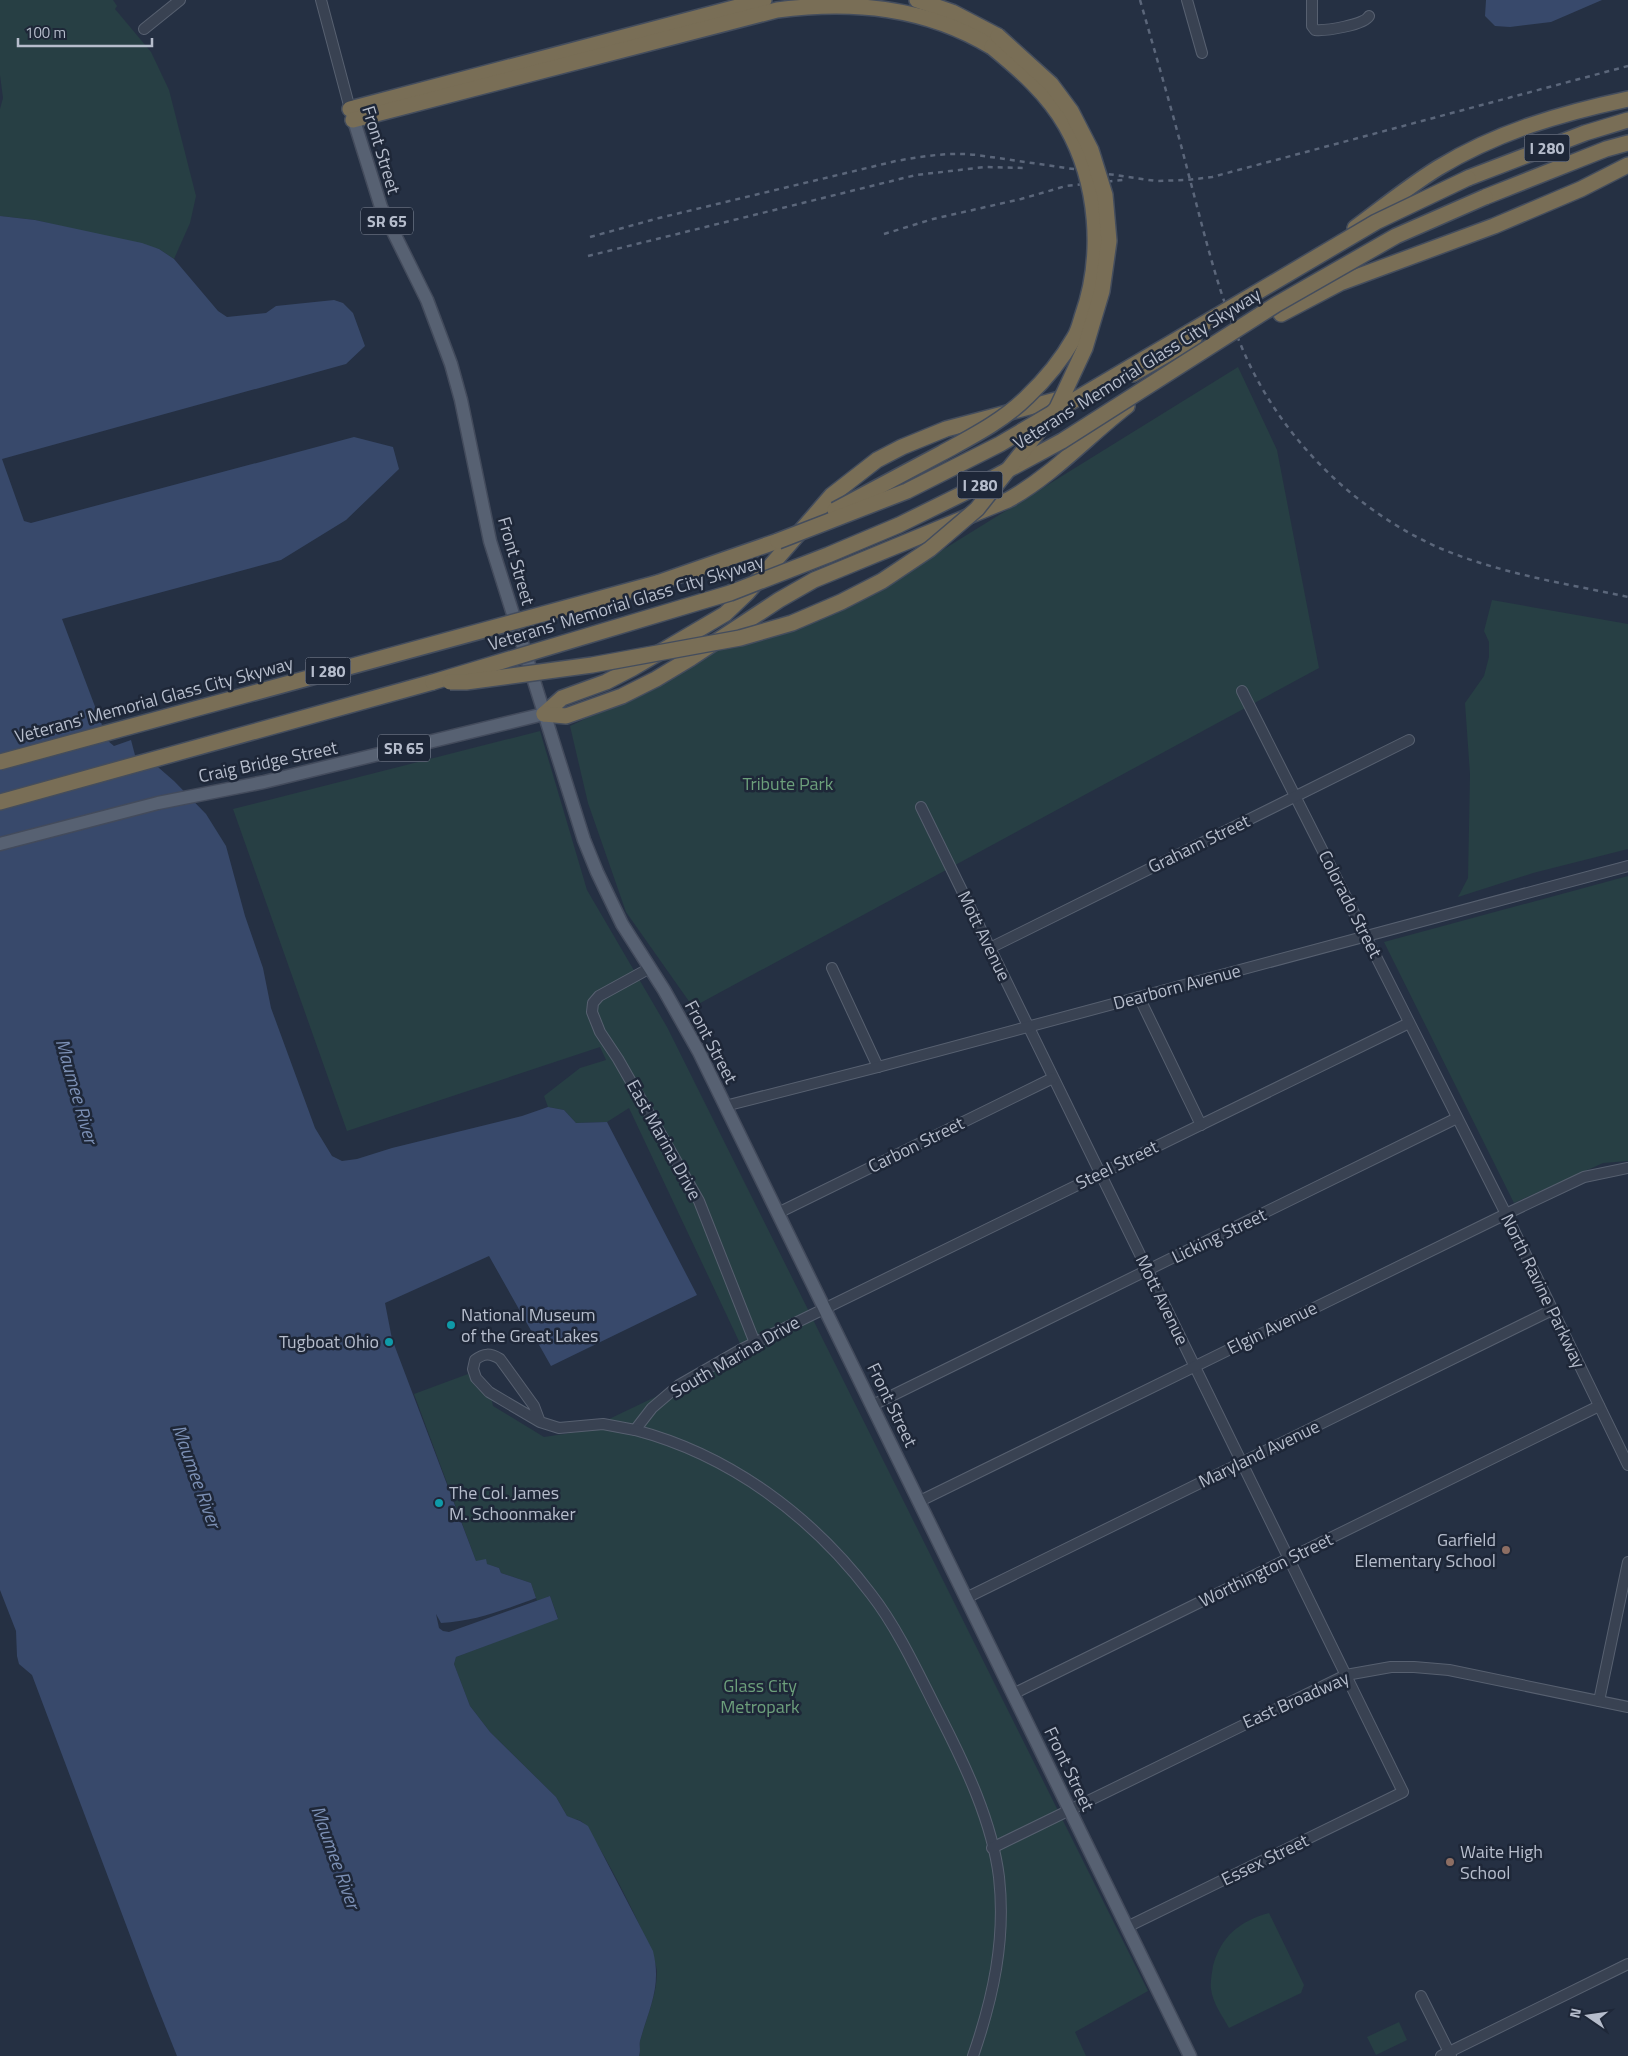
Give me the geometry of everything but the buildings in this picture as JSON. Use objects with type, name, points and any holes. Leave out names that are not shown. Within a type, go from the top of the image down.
[{"type":"highway","points":[[352,114],[764,0]]},
{"type":"highway","points":[[433,682],[466,682],[592,665],[740,638],[792,623],[841,602],[882,581],[930,549],[977,509],[1057,408],[1085,348],[1102,291],[1109,241],[1105,195],[1091,150],[1071,111],[1051,84],[958,15],[917,0]]},
{"type":"highway","points":[[352,114],[808,4],[856,2],[909,11],[995,41],[1045,96],[1066,126],[1080,154],[1092,203],[1095,251],[1089,298],[1075,337],[1050,373],[1026,398],[985,430],[778,541]]},
{"type":"highway","points":[[544,714],[562,698],[606,682],[725,614],[747,593],[832,495],[876,460],[946,429],[1108,385],[1126,378],[1194,339],[1251,302],[1412,186],[1454,159],[1528,125],[1582,109],[1628,99]]},
{"type":"highway","name":"Veterans' Memorial Glass City Skyway","points":[[0,762],[657,583],[778,541],[907,491],[1000,444],[1376,222],[1468,178],[1585,133],[1628,120]]},
{"type":"highway","name":"Veterans' Memorial Glass City Skyway","points":[[0,802],[433,682],[730,593],[828,555],[899,525],[1062,442],[1277,304],[1396,236],[1485,197],[1606,149],[1628,143]]},
{"type":"highway","points":[[544,714],[566,716],[622,696],[656,679],[691,658],[814,580],[991,509],[1008,500],[1053,469],[1131,404],[1281,314],[1340,284],[1494,226],[1565,196],[1628,165]]},
{"type":"main road","name":"Front Street","points":[[352,114],[381,207],[427,300],[451,364],[465,417],[480,501],[490,541],[584,840],[597,872],[622,924],[699,1052],[826,1308],[1190,2056]]},
{"type":"main road","name":"Craig Bridge Street","points":[[0,844],[158,803],[264,782],[544,714]]},
{"type":"street","points":[[144,29],[180,0]]},
{"type":"street","name":"Front Street","points":[[321,0],[352,114]]},
{"type":"street","points":[[1187,0],[1202,54]]},
{"type":"street","points":[[1312,0],[1312,26],[1315,30],[1323,31],[1362,22],[1369,16]]},
{"type":"street","name":"Colorado Street","points":[[1242,691],[1457,1118]]},
{"type":"street","name":"Graham Street","points":[[990,948],[1409,740]]},
{"type":"street","name":"Mott Avenue","points":[[921,808],[1403,1792]]},
{"type":"street","name":"Dearborn Avenue","points":[[725,1106],[878,1067],[1628,866]]},
{"type":"street","name":"East Marina Drive","points":[[650,968],[599,996],[593,1003],[592,1012],[600,1032],[618,1059],[699,1201],[755,1343]]},
{"type":"street","points":[[832,968],[878,1067]]},
{"type":"street","points":[[1139,997],[1201,1125]]},
{"type":"street","name":"Steel Street","points":[[826,1308],[1409,1022]]},
{"type":"street","name":"Carbon Street","points":[[778,1212],[1053,1078]]},
{"type":"street","name":"North Ravine Parkway","points":[[1457,1118],[1506,1214],[1628,1465]]},
{"type":"street","name":"Licking Street","points":[[873,1405],[1457,1118]]},
{"type":"street","name":"Elgin Avenue","points":[[920,1501],[1584,1177],[1628,1168]]},
{"type":"street","name":"South Marina Drive","points":[[635,1430],[652,1408],[679,1385],[755,1343],[826,1308]]},
{"type":"street","name":"Maryland Avenue","points":[[966,1598],[1552,1310]]},
{"type":"street","points":[[540,1422],[534,1406],[500,1359],[492,1354],[482,1354],[475,1360],[473,1369],[476,1378],[489,1392],[540,1422],[559,1428],[603,1424],[635,1430],[650,1434],[721,1463],[763,1489],[814,1529],[835,1549],[872,1595],[909,1655],[960,1757],[988,1830],[999,1876],[1001,1931],[993,1992],[973,2056]]},
{"type":"street","name":"Worthington Street","points":[[1013,1694],[1599,1406]]},
{"type":"street","points":[[1599,1701],[1628,1562]]},
{"type":"street","name":"East Broadway","points":[[992,1848],[1346,1675],[1391,1668],[1414,1667],[1449,1670],[1628,1707]]},
{"type":"street","name":"Essex Street","points":[[1127,1927],[1403,1792]]},
{"type":"street","points":[[1421,1996],[1447,2055],[1628,1964]]},
{"type":"green space","points":[[0,0],[113,0],[117,6],[115,9],[151,52],[169,90],[196,196],[190,223],[174,259],[159,249],[35,220],[0,216],[0,109],[3,98],[0,75]]},
{"type":"green space","name":"Tribute Park","points":[[1238,367],[1277,450],[1319,668],[693,1007],[626,912],[588,803],[570,726],[679,674],[724,646],[852,606]]},
{"type":"green space","points":[[1492,600],[1628,624],[1628,849],[1533,873],[1458,897],[1468,878],[1470,774],[1465,703],[1484,676],[1489,657],[1489,642],[1484,631]]},
{"type":"green space","name":"Glass City Metropark","points":[[540,731],[587,890],[667,1027],[1148,1991],[1075,2032],[1086,2056],[639,2056],[640,2041],[653,1998],[657,1971],[655,1960],[637,1919],[598,1846],[581,1821],[567,1816],[556,1797],[490,1732],[470,1706],[454,1664],[456,1657],[558,1618],[550,1596],[537,1601],[531,1583],[501,1573],[499,1568],[476,1561],[414,1394],[468,1374],[476,1387],[491,1397],[493,1406],[544,1437],[584,1431],[745,1354],[629,1108],[607,1122],[576,1123],[564,1110],[548,1107],[544,1096],[580,1068],[606,1060],[600,1047],[347,1131],[233,809]]},
{"type":"green space","points":[[1628,876],[1628,1161],[1603,1163],[1514,1203],[1384,942]]},
{"type":"green space","points":[[1269,1913],[1304,1985],[1301,1993],[1229,2028],[1212,1994],[1213,1966],[1221,1946],[1233,1931],[1249,1920]]},
{"type":"green space","points":[[1399,2022],[1407,2040],[1376,2055],[1367,2037]]},
{"type":"water","points":[[1486,0],[1602,0],[1551,22],[1510,27],[1495,26],[1485,16]]},
{"type":"water","name":"Maumee River","points":[[0,216],[35,220],[142,243],[159,249],[174,259],[218,311],[227,317],[266,313],[276,306],[334,300],[343,303],[353,313],[365,346],[346,364],[2,459],[24,521],[31,523],[354,437],[393,447],[399,469],[346,520],[281,560],[62,619],[108,741],[114,746],[131,740],[136,759],[151,761],[174,781],[206,814],[226,846],[245,916],[263,968],[271,1008],[315,1128],[332,1156],[342,1161],[357,1159],[392,1148],[522,1116],[548,1107],[564,1110],[576,1123],[607,1122],[697,1295],[551,1366],[489,1256],[385,1303],[392,1339],[476,1561],[486,1559],[487,1564],[499,1568],[501,1573],[531,1583],[536,1598],[489,1614],[454,1622],[441,1623],[436,1614],[439,1628],[449,1632],[550,1596],[558,1619],[456,1657],[454,1664],[470,1706],[490,1732],[556,1797],[567,1816],[588,1826],[653,1951],[656,1976],[655,1987],[640,2041],[639,2056],[177,2056],[32,1675],[19,1664],[16,1631],[0,1590]]},
{"type":"railway","points":[[1140,0],[1224,302],[1255,376],[1273,407],[1295,436],[1318,463],[1345,488],[1373,510],[1435,546],[1506,570],[1628,597]]},
{"type":"railway","points":[[590,237],[659,218],[896,161],[937,155],[977,155],[1156,181],[1212,177],[1628,66]]},
{"type":"railway","points":[[588,256],[916,175],[985,167],[1023,168]]},
{"type":"railway","points":[[884,234],[933,219],[1021,199],[1066,186],[1123,180]]},
{"type":"place","name":"National Museum of the Great Lakes","points":[[451,1325]]},
{"type":"place","name":"Tugboat Ohio","points":[[389,1342]]},
{"type":"place","name":"The Col. James M. Schoonmaker","points":[[439,1503]]},
{"type":"place","name":"Garfield Elementary School","points":[[1506,1550]]},
{"type":"place","name":"Waite High School","points":[[1450,1862]]}]
